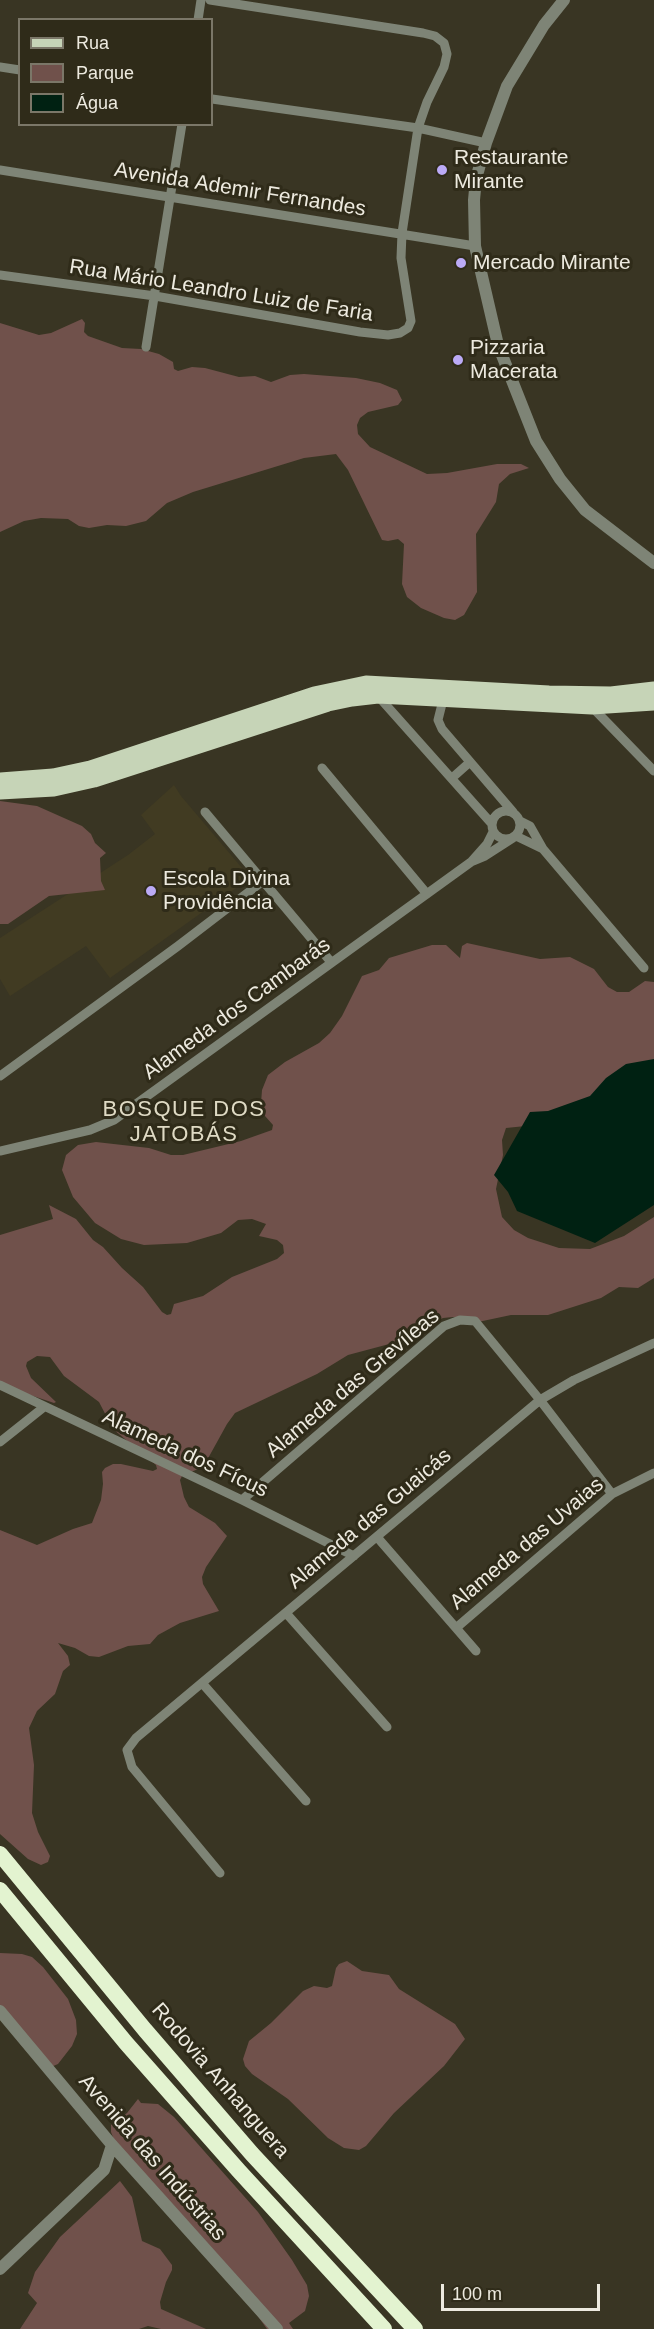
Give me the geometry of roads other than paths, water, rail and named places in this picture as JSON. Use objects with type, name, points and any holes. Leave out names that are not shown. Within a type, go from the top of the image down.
[{"type":"highway","name":"Rodovia Anhanguera","points":[[0,1854],[252,2154],[415,2329]]},
{"type":"highway","points":[[0,1890],[126,2043],[239,2171],[384,2329]]},
{"type":"main road","points":[[0,780],[53,776],[90,768],[314,694],[366,683],[549,693],[611,694],[654,689]]},
{"type":"main road","points":[[0,792],[20,793],[54,789],[94,780],[328,704],[378,696],[592,707],[654,702]]},
{"type":"street","points":[[198,18],[201,0]]},
{"type":"street","points":[[210,0],[435,36],[444,43],[447,54],[444,67],[427,102],[418,128],[402,233]]},
{"type":"street","points":[[564,0],[543,25],[507,86],[486,143],[474,200],[475,246],[498,345],[536,441],[560,479],[585,510],[654,563]]},
{"type":"street","points":[[0,67],[18,70]]},
{"type":"street","points":[[213,99],[418,128],[486,143]]},
{"type":"street","points":[[147,347],[182,126]]},
{"type":"street","name":"Avenida Ademir Fernandes","points":[[0,170],[475,246]]},
{"type":"street","name":"Rua Mário Leandro Luiz de Faria","points":[[0,275],[155,296],[388,335],[400,333],[408,328],[411,321],[401,258],[402,233]]},
{"type":"street","points":[[378,696],[452,778],[499,837],[506,840],[514,837],[519,832],[520,821]]},
{"type":"street","points":[[443,700],[438,720],[442,729],[520,821],[530,826],[543,849],[644,968]]},
{"type":"street","points":[[592,707],[654,771]]},
{"type":"street","points":[[452,778],[470,762]]},
{"type":"street","points":[[322,768],[427,894]]},
{"type":"street","points":[[493,828],[493,818],[502,811],[513,812]]},
{"type":"street","points":[[206,812],[332,962]]},
{"type":"street","name":"Alameda dos Cambarás","points":[[471,862],[487,843],[493,828]]},
{"type":"street","points":[[514,837],[543,849]]},
{"type":"street","name":"Alameda dos Cambarás","points":[[2,1151],[90,1130],[114,1120],[471,862],[485,856],[514,837]]},
{"type":"street","points":[[0,1076],[263,881]]},
{"type":"street","name":"Alameda das Grevíleas","points":[[242,1500],[444,1326],[460,1320],[475,1321],[540,1400]]},
{"type":"street","name":"Alameda das Guaicás","points":[[219,1873],[132,1767],[127,1750],[136,1738],[540,1400],[574,1380],[654,1342]]},
{"type":"street","name":"Alameda dos Fícus","points":[[0,1385],[354,1556]]},
{"type":"street","points":[[540,1400],[612,1494]]},
{"type":"street","points":[[0,1442],[44,1407]]},
{"type":"street","name":"Alameda das Uvaias","points":[[456,1628],[612,1494],[654,1473]]},
{"type":"street","points":[[377,1537],[476,1652]]},
{"type":"street","points":[[286,1613],[387,1727]]},
{"type":"street","points":[[202,1683],[306,1801]]},
{"type":"street","name":"Avenida das Indústrias","points":[[0,2011],[112,2145],[277,2329]]},
{"type":"street","points":[[0,2269],[104,2170],[112,2145]]},
{"type":"water","points":[[654,1059],[654,1205],[595,1243],[517,1211],[508,1192],[494,1175],[530,1112],[548,1111],[590,1096],[606,1078],[626,1064]]},
{"type":"place","name":"Restaurante Mirante","points":[[442,170]]},
{"type":"place","name":"Mercado Mirante","points":[[461,263]]},
{"type":"place","name":"Pizzaria Macerata","points":[[458,360]]},
{"type":"place","name":"Escola Divina Providência","points":[[151,891]]},
{"type":"district","name":"BOSQUE DOS JATOBÁS","points":[[184,1122]]}]
